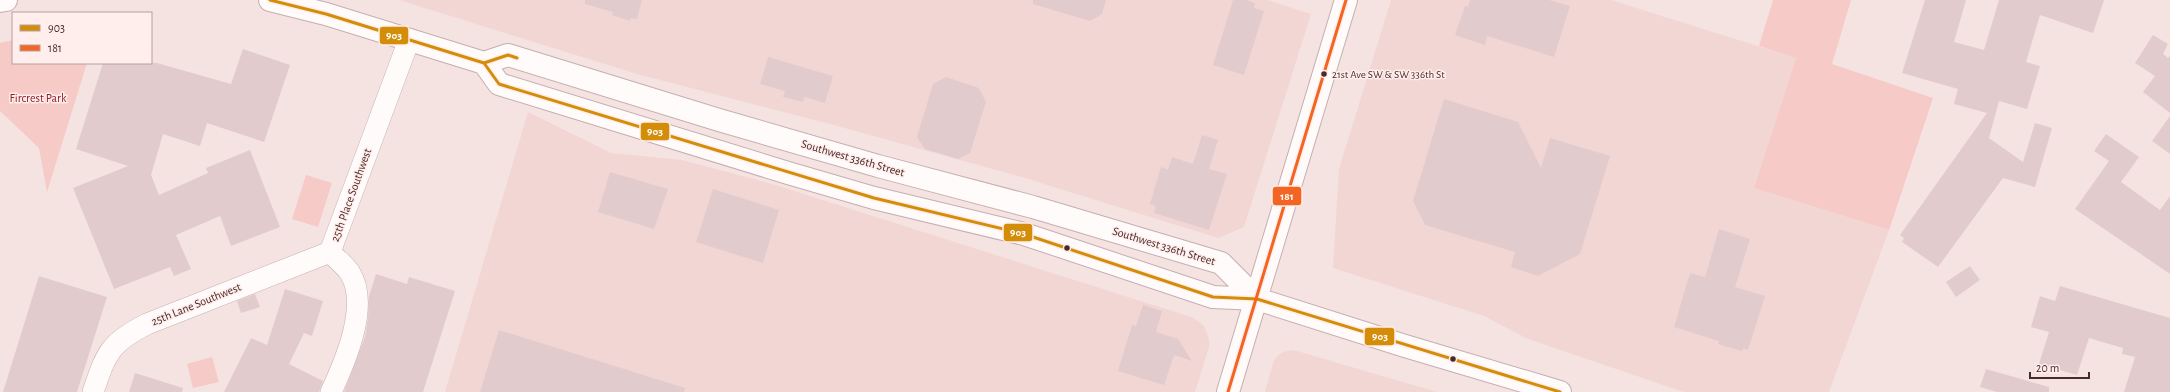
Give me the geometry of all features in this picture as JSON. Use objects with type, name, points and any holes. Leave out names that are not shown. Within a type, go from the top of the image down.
[{"type":"main road","points":[[0,1],[6,0]]},
{"type":"main road","points":[[270,0],[326,14],[484,63],[499,84],[788,173],[874,198],[1024,234],[1213,297],[1257,299],[1405,346],[1560,392]]},
{"type":"main road","points":[[1228,392],[1346,0]]},
{"type":"main road","name":"Southwest 336th Street","points":[[484,63],[508,55],[719,120],[878,166],[1033,207],[1221,263],[1257,299]]},
{"type":"main road","points":[[788,173],[804,164],[858,180],[878,166]]},
{"type":"street","name":"25th Place Southwest","points":[[331,392],[349,348],[357,310],[355,290],[350,273],[330,252],[409,40]]},
{"type":"street","name":"25th Lane Southwest","points":[[93,392],[108,353],[124,336],[147,324],[330,252]]},
{"type":"shaded area","points":[[399,0],[1267,0],[1311,14],[1244,227],[1218,238],[1025,178],[830,124],[637,74]]},
{"type":"shaded area","points":[[1391,0],[1611,0],[1796,58],[1754,188],[1889,230],[1829,392],[1684,392],[1528,339],[1484,316],[1333,268],[1339,169]]},
{"type":"shaded area","points":[[528,112],[611,153],[682,160],[769,183],[1194,318],[1204,326],[1209,339],[1209,347],[1195,392],[445,392]]},
{"type":"shaded area","points":[[1291,350],[1437,392],[1265,392],[1274,360],[1281,353]]},
{"type":"green space","points":[[1773,0],[1851,0],[1832,64],[1933,98],[1889,230],[1754,188],[1796,58],[1759,46]]},
{"type":"green space","name":"Fircrest Park","points":[[12,40],[12,64],[87,64],[47,192],[39,148],[0,111],[0,43]]},
{"type":"green space","points":[[306,175],[332,183],[318,227],[292,219]]},
{"type":"green space","points":[[212,357],[219,382],[193,388],[187,364]]},
{"type":"building","points":[[585,0],[642,0],[637,19],[631,18],[630,21],[612,15],[613,12],[585,4]]},
{"type":"building","points":[[1033,0],[1106,0],[1102,14],[1090,21],[1033,4]]},
{"type":"building","points":[[1233,0],[1247,0],[1255,3],[1254,8],[1264,11],[1244,75],[1213,65]]},
{"type":"building","points":[[1470,0],[1549,0],[1570,6],[1554,57],[1487,36],[1485,45],[1455,35],[1465,6],[1468,7]]},
{"type":"building","points":[[1925,0],[1966,0],[1954,42],[1984,50],[1999,0],[2104,0],[2093,33],[2040,15],[2026,62],[2040,66],[2027,109],[1999,101],[1989,138],[2023,162],[2035,123],[2052,128],[2035,187],[2003,178],[1938,267],[1902,242],[1904,238],[1900,235],[1987,113],[1954,104],[1958,89],[1902,73]]},
{"type":"building","points":[[2153,35],[2168,44],[2163,54],[2168,58],[2170,56],[2170,113],[2143,92],[2155,76],[2135,63]]},
{"type":"building","points":[[243,49],[290,65],[264,142],[207,123],[200,146],[163,134],[151,175],[159,195],[208,173],[206,168],[250,150],[280,227],[231,246],[220,216],[176,235],[191,269],[174,276],[170,267],[114,289],[73,188],[128,166],[76,149],[103,64],[157,63],[231,84]]},
{"type":"building","points":[[768,57],[833,76],[825,103],[804,97],[803,102],[783,97],[785,91],[760,84]]},
{"type":"building","points":[[946,77],[979,88],[986,102],[970,153],[958,159],[925,149],[917,137],[933,84]]},
{"type":"building","points":[[1444,99],[1518,122],[1541,168],[1550,138],[1610,156],[1580,254],[1538,276],[1511,267],[1515,252],[1425,225],[1413,201]]},
{"type":"building","points":[[2170,116],[2170,154],[2152,141]]},
{"type":"building","points":[[2106,134],[2139,157],[2121,182],[2160,210],[2170,196],[2170,274],[2075,209],[2109,161],[2094,151]]},
{"type":"building","points":[[1202,135],[1218,140],[1209,169],[1227,174],[1209,230],[1154,213],[1156,206],[1150,204],[1161,167],[1168,170],[1172,157],[1193,164]]},
{"type":"building","points":[[610,172],[668,189],[654,229],[598,212]]},
{"type":"building","points":[[713,189],[779,210],[763,263],[696,242]]},
{"type":"building","points":[[1719,229],[1750,239],[1735,287],[1765,296],[1748,350],[1743,348],[1742,351],[1718,344],[1719,341],[1674,327],[1690,273],[1705,277]]},
{"type":"building","points":[[1970,266],[1980,280],[1956,297],[1946,282]]},
{"type":"building","points":[[376,274],[407,284],[409,277],[455,291],[423,392],[344,392],[365,337],[369,296]]},
{"type":"building","points":[[39,276],[107,297],[77,392],[3,392]]},
{"type":"building","points":[[2060,286],[2170,318],[2170,392],[2124,392],[2135,357],[2122,354],[2123,348],[2089,338],[2077,375],[2039,364],[2049,332],[2031,327],[2040,296],[2055,301]]},
{"type":"building","points":[[285,289],[323,301],[312,336],[304,333],[289,364],[323,381],[319,392],[224,392],[251,338],[267,345]]},
{"type":"building","points":[[255,294],[260,307],[241,313],[237,301]]},
{"type":"building","points":[[1143,305],[1162,311],[1156,332],[1178,339],[1192,361],[1174,355],[1164,385],[1118,371],[1132,325],[1136,326]]},
{"type":"building","points":[[499,330],[685,388],[684,392],[480,392]]},
{"type":"building","points":[[1986,369],[2049,387],[2049,392],[1997,392],[1980,387]]},
{"type":"building","points":[[135,373],[183,388],[182,392],[129,392]]},
{"type":"transit line","name":"903","points":[[270,0],[326,14],[484,63],[508,55],[517,58]]},
{"type":"transit line","name":"181","points":[[1228,392],[1346,0]]},
{"type":"transit line","name":"903","points":[[484,63],[499,84],[874,198],[1024,234],[1213,297],[1257,299],[1560,392]]},
{"type":"place","name":"21st Ave SW & SW 336th St","points":[[1324,74]]}]
